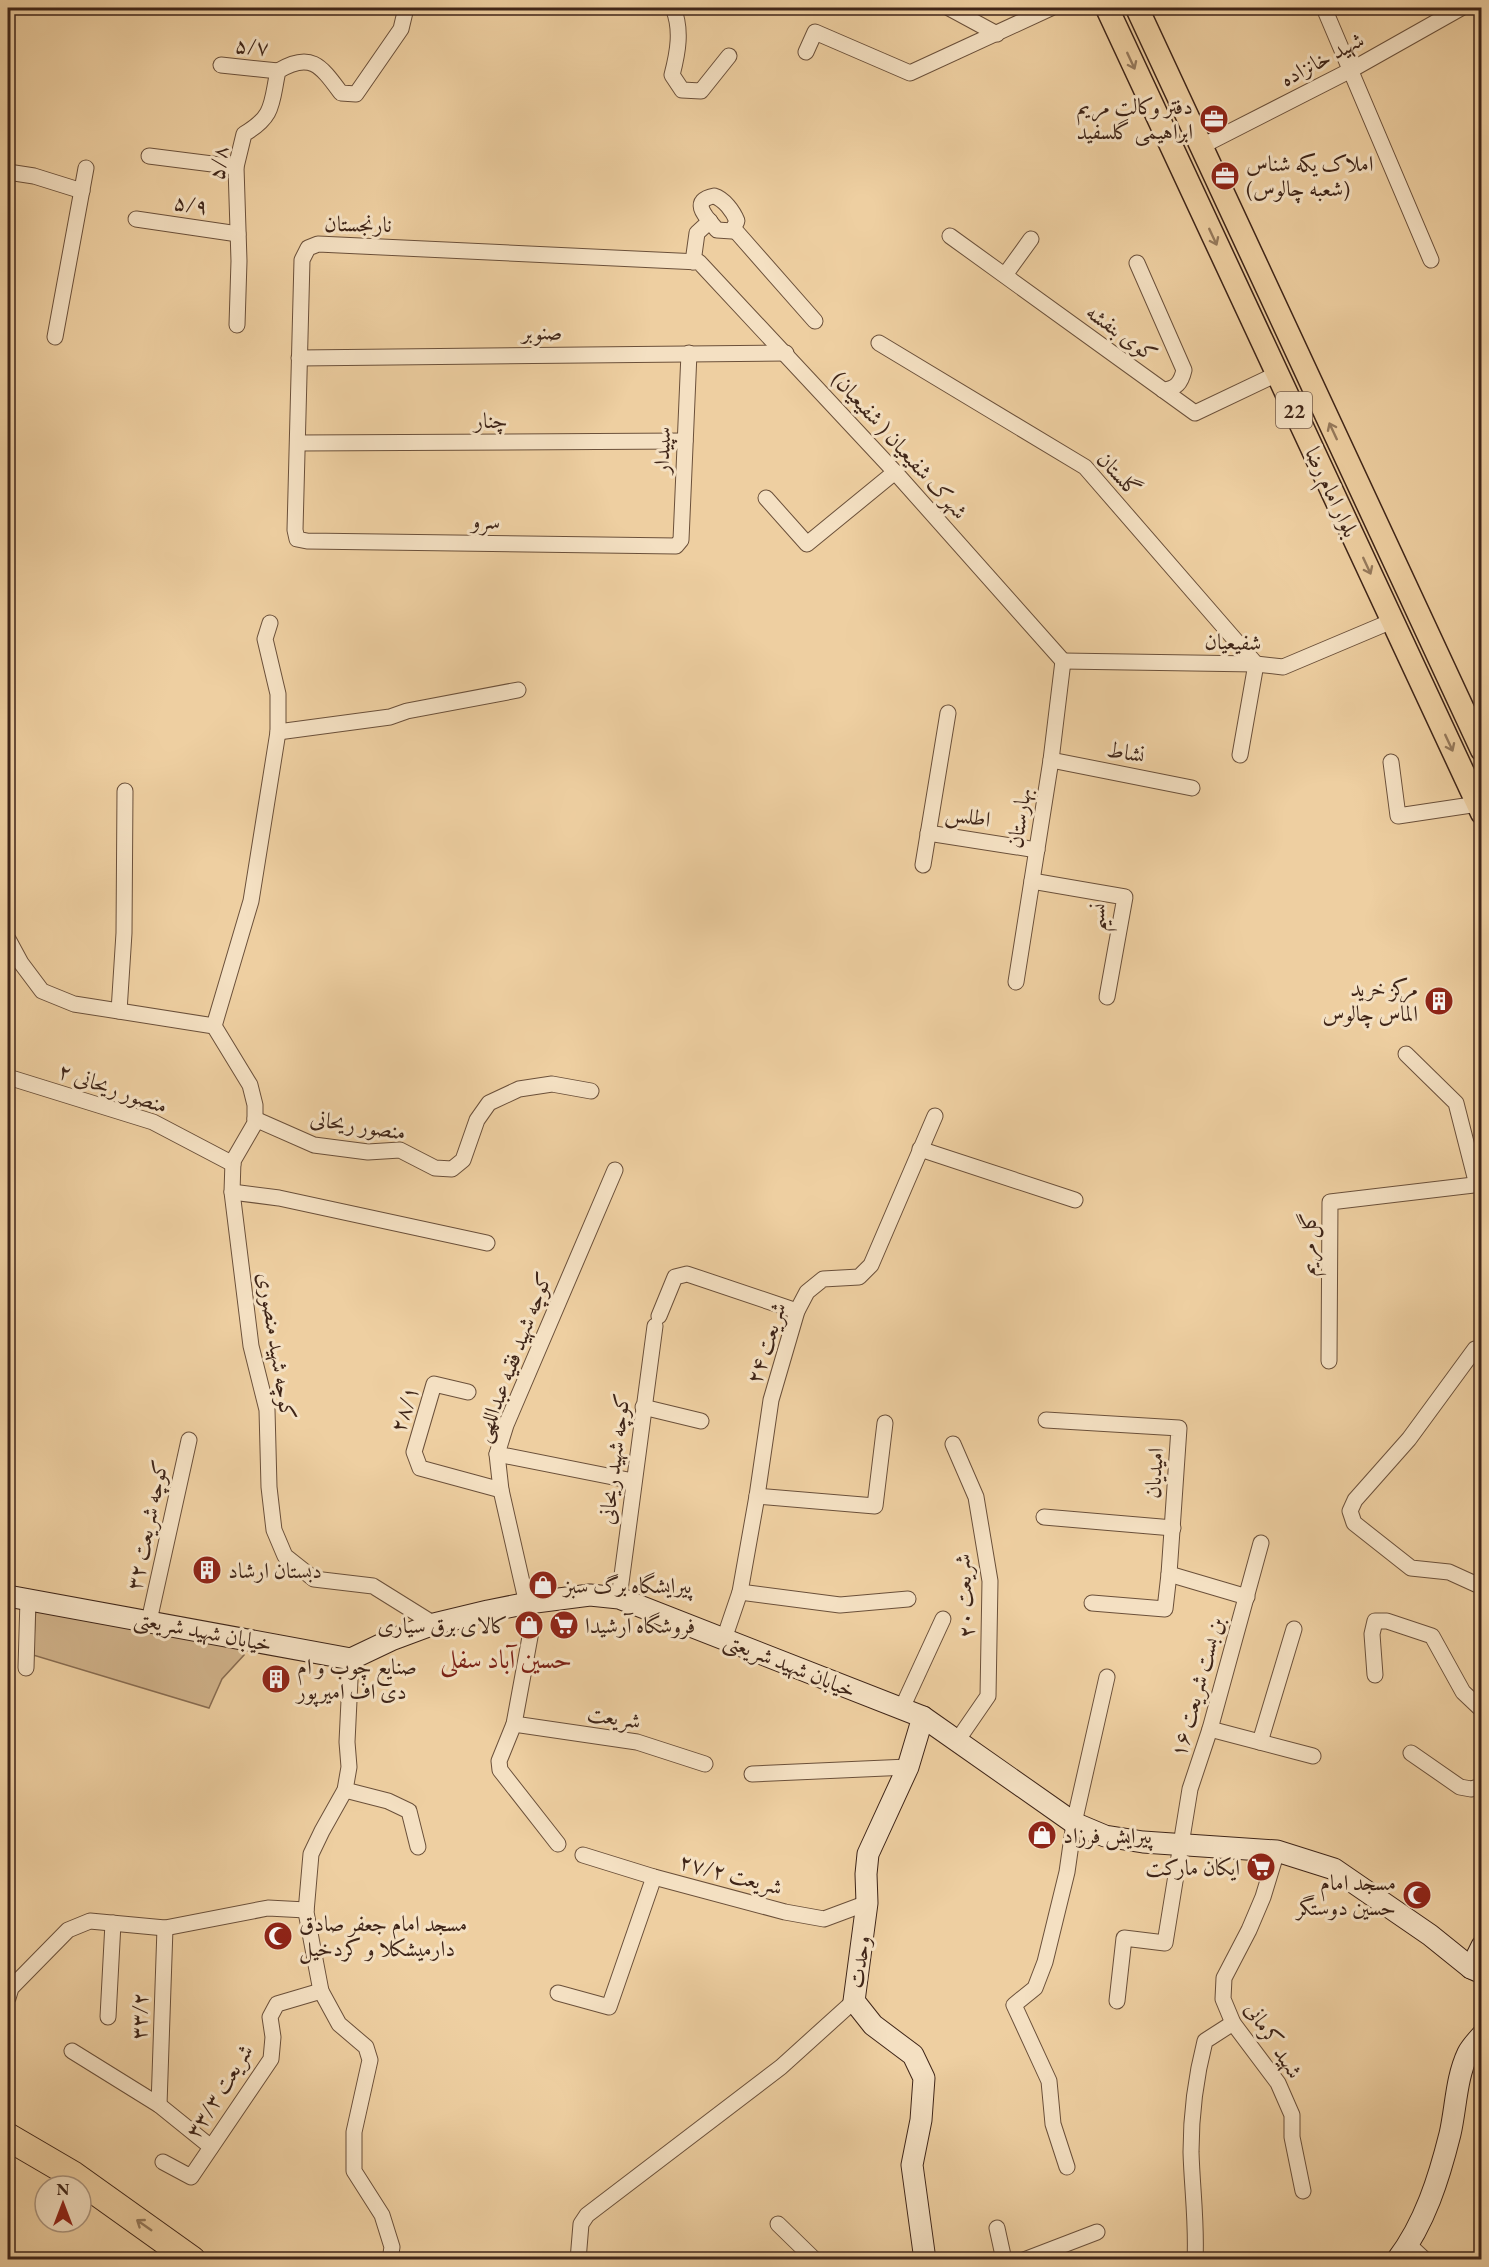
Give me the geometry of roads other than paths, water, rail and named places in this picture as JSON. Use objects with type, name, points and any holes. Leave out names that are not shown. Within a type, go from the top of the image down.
[{"type":"highway","points":[[8,2137],[73,2175],[192,2259]]},
{"type":"main road","name":"بلوار امام رضا","points":[[1107,8],[1480,809]]},
{"type":"main road","name":"بلوار امام رضا","points":[[1137,8],[1481,747]]},
{"type":"main road","points":[[1326,480],[1350,469]]},
{"type":"main road","points":[[1406,648],[1429,637]]},
{"type":"street","points":[[278,71],[292,63],[306,60],[322,68],[341,93],[356,94],[401,29],[406,8]]},
{"type":"street","points":[[673,8],[678,19],[678,53],[672,75],[682,90],[701,91],[729,56]]},
{"type":"street","points":[[949,8],[997,34]]},
{"type":"street","points":[[806,52],[815,32],[910,73],[1052,8]]},
{"type":"street","points":[[1324,8],[1431,260]]},
{"type":"street","name":"شهید خانزاده","points":[[1202,146],[1351,70],[1461,8]]},
{"type":"street","name":"۵/۷","points":[[221,65],[278,71]]},
{"type":"street","name":"۵/۸","points":[[237,325],[236,167],[244,134],[260,125],[269,114],[278,71]]},
{"type":"street","points":[[148,156],[236,167]]},
{"type":"street","points":[[55,337],[86,168]]},
{"type":"street","points":[[8,172],[34,176],[82,191]]},
{"type":"street","points":[[707,197],[719,198],[737,221],[734,229],[721,232],[700,208],[702,201],[707,197]]},
{"type":"street","name":"۵/۹","points":[[136,219],[238,234]]},
{"type":"street","points":[[696,262],[697,233],[710,221]]},
{"type":"street","points":[[734,229],[815,321]]},
{"type":"street","name":"کوی بنفشه","points":[[950,236],[1195,413],[1276,374]]},
{"type":"street","points":[[1005,275],[1030,239]]},
{"type":"street","name":"نارنجستان","points":[[297,539],[295,530],[302,260],[308,248],[318,244],[696,262]]},
{"type":"street","name":"شهرک شفیعیان ( شفیعیان)","points":[[696,262],[786,352],[1063,661]]},
{"type":"street","points":[[1137,263],[1184,370],[1181,381],[1172,389],[1162,390]]},
{"type":"street","name":"گلستان","points":[[879,343],[1084,466],[1256,664]]},
{"type":"street","name":"صنوبر","points":[[299,358],[786,352]]},
{"type":"street","name":"سپیدار","points":[[676,546],[681,540],[689,353]]},
{"type":"street","name":"چنار","points":[[297,443],[685,441]]},
{"type":"street","points":[[766,498],[807,544],[895,472]]},
{"type":"street","name":"سرو","points":[[297,539],[307,541],[676,546]]},
{"type":"street","name":"شفیعیان","points":[[1063,661],[1256,664],[1283,667],[1392,621]]},
{"type":"street","points":[[255,1119],[255,1106],[250,1085],[214,1026],[251,901],[278,732],[278,694],[265,639],[270,623]]},
{"type":"street","name":"بهارستان","points":[[1016,982],[1051,760],[1063,661]]},
{"type":"street","points":[[1240,755],[1256,664]]},
{"type":"street","points":[[278,732],[390,717],[407,711],[518,690]]},
{"type":"street","points":[[923,865],[948,713]]},
{"type":"street","name":"نشاط","points":[[1051,760],[1192,788]]},
{"type":"street","points":[[1391,762],[1398,816],[1480,809]]},
{"type":"street","points":[[119,1011],[124,933],[125,792]]},
{"type":"street","name":"اطلس","points":[[928,833],[1037,850]]},
{"type":"street","name":"نسیم","points":[[1032,881],[1125,897],[1107,997]]},
{"type":"street","points":[[8,939],[21,963],[42,991],[74,1004],[214,1026]]},
{"type":"street","points":[[1406,1054],[1456,1103],[1479,1185]]},
{"type":"street","name":"منصور ریحانی ۲","points":[[8,1077],[153,1122],[233,1164]]},
{"type":"street","name":"منصور ریحانی","points":[[255,1119],[314,1145],[368,1152],[400,1150],[435,1168],[452,1169],[463,1160],[477,1120],[489,1103],[519,1089],[552,1084],[591,1091]]},
{"type":"street","name":"شریعت ۲۴","points":[[724,1639],[740,1592],[771,1400],[797,1311],[807,1292],[823,1279],[858,1277],[871,1265],[934,1116]]},
{"type":"street","name":"کوچه شهید منصوری","points":[[255,1119],[233,1164],[232,1192],[251,1346],[267,1410],[269,1487],[274,1530],[285,1557],[314,1579],[373,1586],[434,1624]]},
{"type":"street","points":[[920,1149],[1076,1200]]},
{"type":"street","name":"کوچه شهید فقیه عبداللهی","points":[[558,1844],[500,1770],[499,1761],[514,1724],[532,1626],[501,1490],[497,1454],[506,1425],[615,1170]]},
{"type":"street","name":"گل مریم","points":[[1329,1361],[1330,1203],[1479,1185]]},
{"type":"street","points":[[232,1192],[279,1198],[487,1243]]},
{"type":"street","name":"کوچه شهید ریحانی","points":[[619,1598],[643,1407],[657,1321],[675,1277],[687,1274],[797,1311]]},
{"type":"street","points":[[1482,1360],[1475,1349],[1409,1439],[1355,1500],[1350,1511],[1354,1523],[1411,1568],[1449,1572],[1482,1587]]},
{"type":"street","name":"۲۸/۱","points":[[468,1392],[434,1384],[414,1452],[420,1468],[501,1490]]},
{"type":"street","points":[[643,1407],[701,1421]]},
{"type":"street","name":"امیدیان","points":[[1046,1420],[1179,1428],[1165,1609],[1092,1604]]},
{"type":"street","points":[[757,1496],[875,1506],[885,1423]]},
{"type":"street","name":"کوچه شریعت ۳۲","points":[[149,1621],[189,1440]]},
{"type":"street","name":"شریعت ۲۰","points":[[952,1444],[976,1497],[990,1581],[988,1695],[957,1741]]},
{"type":"street","points":[[497,1454],[633,1481]]},
{"type":"street","points":[[1044,1517],[1173,1528]]},
{"type":"street","name":"بن بست شریعت ۱۶","points":[[1118,2001],[1124,1938],[1165,1943],[1190,1789],[1210,1729],[1261,1543]]},
{"type":"street","points":[[1169,1574],[1247,1597]]},
{"type":"street","points":[[740,1592],[840,1605],[908,1599]]},
{"type":"street","name":"خیابان شهید شریعتی","points":[[18,1598],[351,1659],[391,1640],[434,1624],[528,1603],[590,1595],[619,1598],[923,1717],[1074,1823],[1105,1836],[1143,1842],[1277,1851],[1334,1869],[1430,1935],[1476,1971]]},
{"type":"street","points":[[18,1598],[26,1668]]},
{"type":"street","points":[[902,1708],[943,1619]]},
{"type":"street","points":[[1375,1676],[1372,1634],[1375,1621],[1387,1621],[1432,1636],[1463,1692],[1482,1710]]},
{"type":"street","points":[[1260,1742],[1294,1629]]},
{"type":"street","points":[[351,1659],[347,1742],[349,1767],[345,1791],[311,1854],[306,1910],[321,1991],[339,2024],[366,2047],[370,2060],[354,2132],[354,2171],[382,2215],[392,2247],[390,2259]]},
{"type":"street","points":[[1067,2167],[1053,2124],[1049,2081],[1014,2005],[1035,1988],[1045,1962],[1067,1872],[1074,1823],[1107,1677]]},
{"type":"street","name":"وحدت","points":[[923,1717],[908,1767],[868,1854],[867,1903],[854,2001],[873,2025],[913,2055],[924,2078],[921,2121],[912,2165],[925,2259]]},
{"type":"street","name":"شریعت","points":[[514,1724],[637,1742],[705,1764]]},
{"type":"street","points":[[1210,1729],[1313,1756]]},
{"type":"street","points":[[1412,1753],[1460,1787],[1471,1789],[1482,1786]]},
{"type":"street","points":[[752,1774],[908,1767]]},
{"type":"street","points":[[345,1791],[388,1801],[409,1811],[418,1847]]},
{"type":"street","name":"شهید کرمانی","points":[[1277,1851],[1263,1897],[1224,1978],[1223,1999],[1233,2023],[1278,2082],[1292,2115],[1292,2137],[1303,2191]]},
{"type":"street","name":"شریعت ۲۷/۲","points":[[583,1855],[654,1877],[785,1912],[824,1919],[867,1903]]},
{"type":"street","points":[[558,1993],[609,2007],[654,1877]]},
{"type":"street","points":[[8,1998],[11,1988],[68,1930],[90,1921],[165,1928],[268,1908],[306,1910]]},
{"type":"street","points":[[108,2017],[113,1923]]},
{"type":"street","name":"۳۳/۲","points":[[159,2105],[165,1928]]},
{"type":"street","points":[[1476,1971],[1482,1946]]},
{"type":"street","name":"شریعت ۳۳/۳","points":[[163,2162],[191,2177],[271,2059],[273,2037],[270,2017],[277,2004],[321,1991]]},
{"type":"street","points":[[578,2259],[581,2224],[587,2215],[781,2067],[854,2001]]},
{"type":"street","points":[[1195,2259],[1191,2151],[1198,2067],[1205,2041],[1233,2023]]},
{"type":"street","points":[[1425,2259],[1402,2252],[1431,2197],[1450,2132],[1457,2089],[1468,2054],[1482,2035]]},
{"type":"street","points":[[72,2051],[159,2105],[211,2147]]},
{"type":"street","points":[[778,2224],[815,2259]]},
{"type":"street","points":[[997,2228],[1004,2259]]},
{"type":"street","points":[[1024,2259],[1060,2253],[1097,2232]]},
{"type":"place","name":"دفتر وکالت مریم ابراهیمی گلسفید","points":[[1214,119]]},
{"type":"place","name":"املاک یکه شناس (شعبه چالوس)","points":[[1225,176]]},
{"type":"place","name":"مرکز خرید الماس چالوس","points":[[1439,1001]]},
{"type":"place","name":"دبستان ارشاد","points":[[207,1570]]},
{"type":"place","name":"پیرایشگاه برگ سبز","points":[[543,1585]]},
{"type":"place","name":"کالای برق سیاری","points":[[529,1625]]},
{"type":"place","name":"فروشگاه آرشیدا","points":[[564,1625]]},
{"type":"place","name":"صنایع چوب و ام دی اف امیرپور","points":[[276,1679]]},
{"type":"place","name":"پیرایش فرزاد","points":[[1042,1835]]},
{"type":"place","name":"ایکان مارکت","points":[[1261,1867]]},
{"type":"place","name":"مسجد امام حسین دوستگر","points":[[1417,1895]]},
{"type":"place","name":"مسجد امام جعفر صادق دارمیشکلا و کردخیل","points":[[278,1936]]},
{"type":"district","name":"حسین آباد سفلی","points":[[506,1659]]}]
